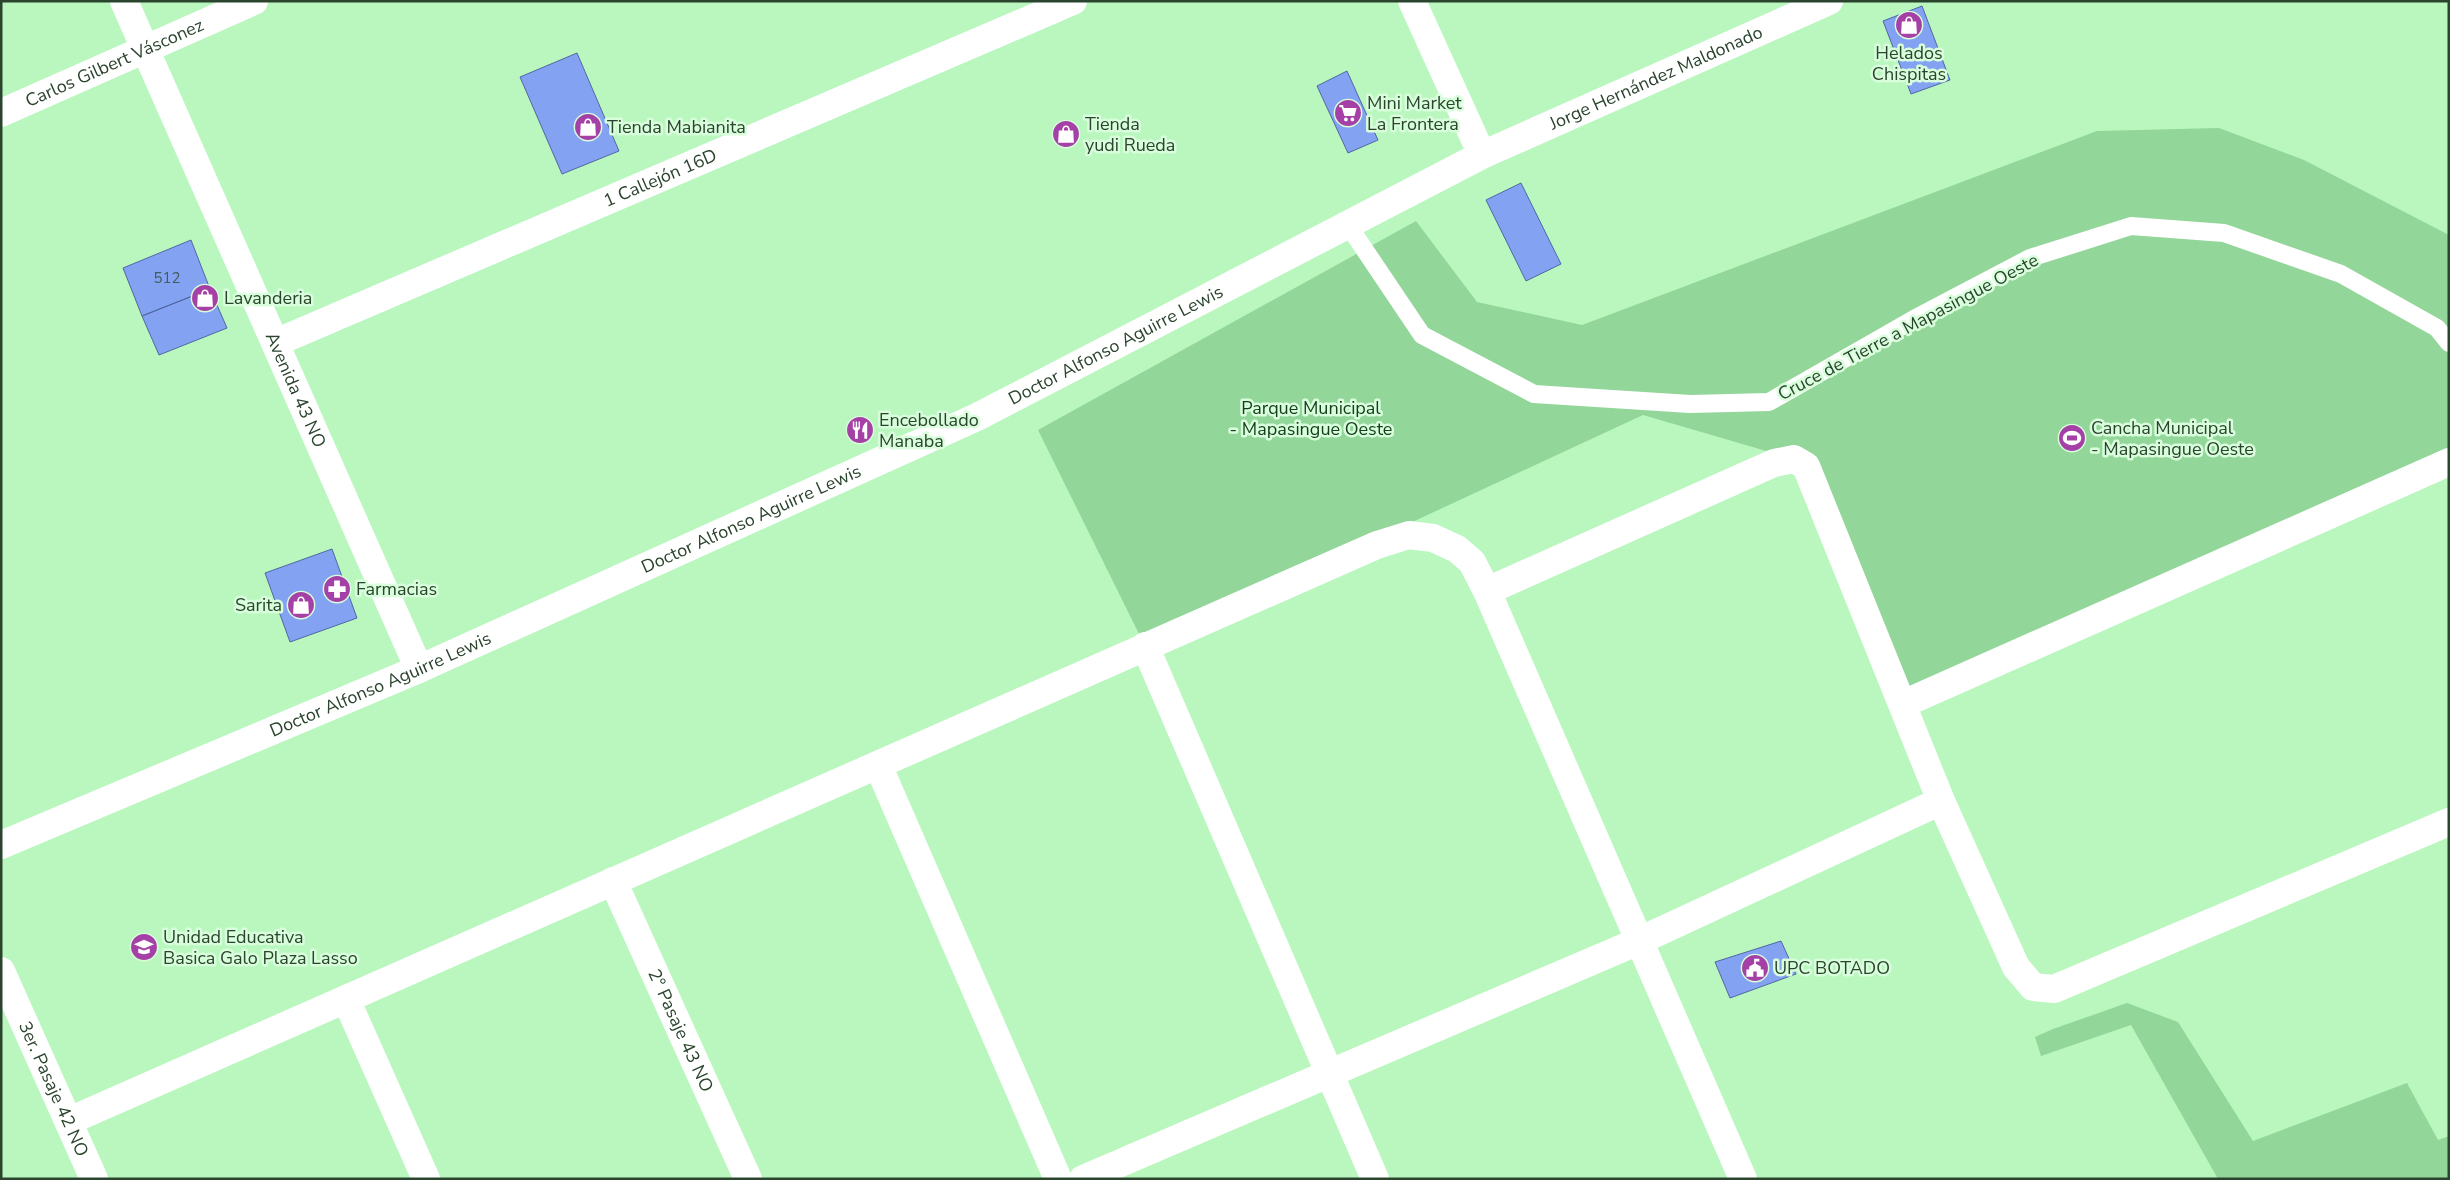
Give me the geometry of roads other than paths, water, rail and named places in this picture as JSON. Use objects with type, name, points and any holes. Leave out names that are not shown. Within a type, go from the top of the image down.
[{"type":"street","name":"Avenida 43 NO","points":[[124,1],[419,669]]},
{"type":"street","name":"Carlos Gilbert Vásconez","points":[[1,113],[254,1]]},
{"type":"street","name":"1 Callejón 16D","points":[[275,343],[1074,1]]},
{"type":"street","points":[[1412,1],[1482,155]]},
{"type":"street","name":"Jorge Hernández Maldonado","points":[[1482,155],[1829,1]]},
{"type":"street","name":"Doctor Alfonso Aguirre Lewis","points":[[1,844],[419,669],[977,417],[1482,155]]},
{"type":"street","points":[[1487,591],[1774,463],[1794,459],[1806,466],[1941,801],[2016,967],[2033,987],[2054,989],[2449,822]]},
{"type":"street","points":[[1903,704],[2449,462]]},
{"type":"street","points":[[69,1121],[1145,646],[1377,545],[1409,535],[1433,538],[1457,549],[1472,562],[1487,591],[1742,1179]]},
{"type":"street","points":[[1145,646],[1375,1179]]},
{"type":"street","points":[[878,765],[1058,1179]]},
{"type":"street","points":[[1083,1179],[1639,941],[1941,801]]},
{"type":"street","name":"2° Pasaje 43 NO","points":[[613,881],[748,1179]]},
{"type":"street","name":"3er. Pasaje 42 NO","points":[[1,971],[94,1179]]},
{"type":"street","points":[[346,1000],[426,1179]]},
{"type":"lane","name":"Cruce de Tierre a Mapasingue Oeste","points":[[1348,225],[1422,335],[1534,394],[1690,404],[1768,402],[1914,319],[2030,258],[2131,226],[2224,232],[2341,274],[2437,328],[2449,343]]},
{"type":"place","name":"Helados Chispitas","points":[[1909,25]]},
{"type":"place","name":"Mini Market La Frontera","points":[[1348,113]]},
{"type":"place","name":"Tienda Mabianita","points":[[588,127]]},
{"type":"place","name":"Tienda yudi Rueda","points":[[1066,134]]},
{"type":"place","name":"Lavanderia","points":[[205,298]]},
{"type":"place","name":"Encebollado Manaba","points":[[860,430]]},
{"type":"place","name":"Cancha Municipal - Mapasingue Oeste","points":[[2072,438]]},
{"type":"place","name":"Farmacias","points":[[337,589]]},
{"type":"place","name":"Sarita","points":[[301,605]]},
{"type":"place","name":"Unidad Educativa Basica Galo Plaza Lasso","points":[[144,947]]},
{"type":"place","name":"UPC BOTADO","points":[[1755,968]]},
{"type":"park label","name":"Parque Municipal - Mapasingue Oeste","points":[[1311,418]]}]
